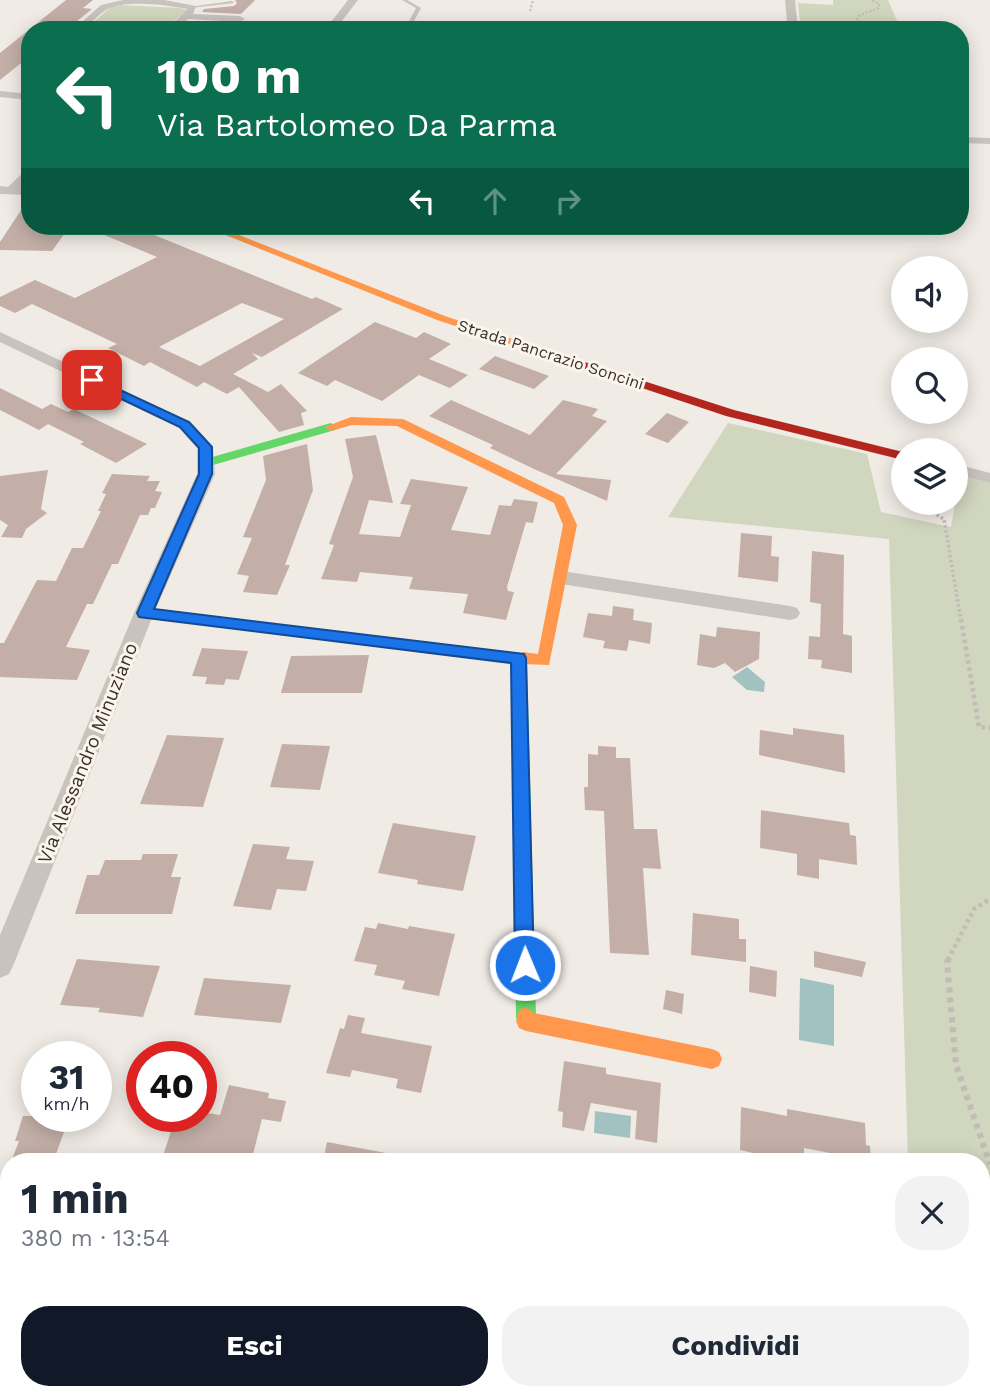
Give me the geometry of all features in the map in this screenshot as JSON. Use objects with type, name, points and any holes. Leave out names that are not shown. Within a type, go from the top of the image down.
[{"type":"street","points":[[337,21],[354,0]]},
{"type":"street","points":[[790,0],[792,21]]},
{"type":"street","points":[[88,21],[104,7],[116,3],[240,19]]},
{"type":"street","points":[[180,21],[189,11]]},
{"type":"street","points":[[0,94],[21,96]]},
{"type":"street","points":[[969,140],[990,141]]},
{"type":"street","points":[[6,190],[21,178]]},
{"type":"street","name":"Strada Pancrazio Soncini","points":[[231,235],[441,318],[730,414],[891,453]]},
{"type":"street","points":[[0,336],[185,425],[205,447],[206,463],[351,421],[399,422],[559,500],[570,525],[544,661],[145,613]]},
{"type":"street","name":"Via Alessandro Minuziano","points":[[0,966],[145,613],[206,474],[206,463]]},
{"type":"street","points":[[968,472],[990,478]]},
{"type":"street","points":[[562,578],[790,612]]},
{"type":"street","points":[[519,658],[526,1021],[712,1059]]},
{"type":"lane","points":[[404,0],[419,8],[411,21]]},
{"type":"lane","points":[[189,11],[232,2]]},
{"type":"path","points":[[530,11],[533,0]]},
{"type":"path","points":[[858,21],[857,19],[879,8],[878,3],[872,0]]},
{"type":"path","points":[[937,515],[944,519],[979,727],[990,728]]},
{"type":"path","points":[[986,1153],[956,1065],[947,962],[974,909],[990,899]]},
{"type":"green space","points":[[833,0],[888,0],[897,21],[800,21],[798,3],[833,5]]},
{"type":"green space","points":[[120,5],[186,10],[174,21],[95,21],[111,7]]},
{"type":"green space","points":[[728,423],[867,454],[881,512],[891,515],[951,527],[953,515],[968,515],[968,477],[990,483],[990,1153],[908,1153],[889,539],[668,517]]},
{"type":"water","points":[[747,667],[765,682],[764,692],[747,690],[732,677]]},
{"type":"water","points":[[800,978],[834,985],[834,1046],[799,1040]]},
{"type":"water","points":[[595,1111],[631,1116],[630,1138],[594,1133]]},
{"type":"building","points":[[66,0],[93,0],[83,8],[92,9],[77,21],[40,21]]},
{"type":"building","points":[[235,0],[255,0],[241,14],[202,12],[204,9],[234,6],[237,3]]},
{"type":"building","points":[[21,36],[21,63],[0,80],[0,53]]},
{"type":"building","points":[[21,210],[21,235],[64,235],[52,251],[0,250],[0,242]]},
{"type":"building","points":[[104,235],[154,235],[343,309],[262,357],[252,353],[258,359],[233,374],[268,392],[281,384],[307,411],[301,413],[304,425],[279,432],[239,387],[227,394],[204,382],[197,387],[150,362],[144,366],[108,348],[117,344],[32,304],[15,313],[0,306],[0,297],[35,280],[75,298],[157,257]],"holes":[[[242,303],[284,319],[200,366],[159,347]]]},
{"type":"building","points":[[375,322],[416,338],[424,332],[451,344],[429,359],[468,375],[450,388],[419,375],[382,401],[335,380],[327,386],[298,373]]},
{"type":"building","points":[[495,356],[549,376],[534,389],[479,369]]},
{"type":"building","points":[[0,388],[42,409],[51,404],[68,412],[74,409],[147,444],[116,463],[80,444],[84,442],[48,424],[39,430],[0,410]]},
{"type":"building","points":[[451,400],[530,435],[563,400],[598,409],[592,416],[607,421],[556,474],[611,480],[607,501],[490,448],[493,445],[429,416]]},
{"type":"building","points":[[667,413],[689,422],[668,443],[645,434]]},
{"type":"building","points":[[376,435],[393,503],[369,500],[359,534],[400,537],[411,505],[400,504],[411,479],[468,487],[451,530],[490,535],[499,505],[511,506],[514,499],[538,502],[533,523],[526,522],[507,587],[508,591],[514,592],[506,620],[463,613],[468,594],[409,589],[413,577],[360,572],[357,582],[321,579],[334,545],[329,544],[353,477],[345,439]]},
{"type":"building","points":[[307,444],[313,490],[285,565],[290,565],[277,595],[243,592],[249,576],[237,574],[252,538],[243,537],[266,480],[263,456]]},
{"type":"building","points":[[48,470],[41,509],[47,513],[26,529],[22,538],[1,537],[8,525],[0,520],[0,476]]},
{"type":"building","points":[[112,474],[150,476],[147,481],[160,481],[155,491],[162,492],[155,508],[151,508],[148,515],[140,515],[118,564],[112,564],[93,604],[87,604],[66,647],[90,650],[77,680],[0,677],[0,643],[4,643],[37,580],[56,581],[72,548],[83,548],[101,511],[98,511],[106,494],[102,493]]},
{"type":"building","points":[[741,533],[772,536],[771,556],[779,557],[778,582],[738,577]]},
{"type":"building","points":[[812,551],[844,555],[843,634],[852,636],[852,673],[821,668],[822,660],[808,659],[809,636],[820,637],[821,604],[810,602]]},
{"type":"building","points":[[613,606],[634,609],[633,620],[652,623],[650,644],[629,640],[627,651],[603,648],[605,641],[583,637],[588,613],[612,616]]},
{"type":"building","points":[[717,627],[760,632],[759,659],[735,672],[725,663],[714,668],[697,665],[700,634],[716,637]]},
{"type":"building","points":[[202,648],[248,651],[239,680],[226,679],[224,685],[205,684],[207,677],[192,676]]},
{"type":"building","points":[[369,655],[362,693],[281,693],[291,656]]},
{"type":"building","points":[[793,728],[844,735],[845,773],[759,755],[760,730],[793,735]]},
{"type":"building","points":[[167,735],[224,738],[203,807],[140,804]]},
{"type":"building","points":[[282,744],[330,746],[320,790],[270,787]]},
{"type":"building","points":[[598,746],[616,747],[616,758],[630,758],[634,829],[657,829],[661,869],[643,868],[649,955],[610,953],[604,811],[585,810],[584,787],[588,787],[588,754],[598,755]]},
{"type":"building","points":[[761,810],[849,823],[850,835],[856,836],[857,865],[819,859],[819,879],[797,875],[797,854],[760,848]]},
{"type":"building","points":[[393,823],[476,836],[463,891],[417,884],[418,880],[378,873]]},
{"type":"building","points":[[253,844],[290,847],[286,859],[314,861],[306,891],[277,889],[271,910],[233,906]]},
{"type":"building","points":[[143,854],[178,854],[171,877],[181,877],[172,914],[75,914],[87,875],[99,875],[105,860],[141,860]]},
{"type":"building","points":[[693,913],[739,919],[739,939],[746,939],[746,962],[691,955]]},
{"type":"building","points":[[378,923],[455,934],[439,996],[402,989],[405,981],[374,975],[377,965],[354,961],[365,927],[376,929]]},
{"type":"building","points":[[814,951],[866,962],[862,977],[814,967]]},
{"type":"building","points":[[77,959],[160,966],[143,1017],[98,1012],[100,1008],[60,1005]]},
{"type":"building","points":[[750,966],[777,971],[776,997],[749,992]]},
{"type":"building","points":[[204,978],[291,985],[281,1023],[194,1015]]},
{"type":"building","points":[[666,990],[684,994],[682,1014],[663,1009]]},
{"type":"building","points":[[348,1015],[365,1018],[361,1033],[432,1046],[421,1093],[396,1088],[398,1079],[352,1070],[350,1077],[326,1073],[340,1028],[344,1029]]},
{"type":"building","points":[[564,1061],[606,1068],[606,1074],[661,1083],[657,1143],[635,1139],[637,1111],[591,1103],[584,1131],[562,1127],[563,1112],[558,1111]]},
{"type":"building","points":[[229,1085],[269,1093],[268,1098],[286,1101],[281,1122],[262,1119],[253,1153],[164,1153],[171,1132],[217,1132],[217,1115],[220,1115]]},
{"type":"building","points":[[741,1107],[787,1116],[787,1109],[865,1123],[866,1145],[870,1146],[870,1153],[830,1153],[804,1148],[804,1153],[753,1153],[740,1150]]},
{"type":"building","points":[[21,1122],[21,1132],[64,1132],[56,1153],[14,1153],[19,1141],[15,1141]]},
{"type":"building","points":[[327,1142],[386,1153],[325,1153]]},
{"type":"traffic: fast","points":[[206,463],[331,427]]},
{"type":"traffic: fast","points":[[144,613],[523,658]]},
{"type":"traffic: fast","points":[[519,658],[526,1017]]},
{"type":"traffic: slow","points":[[231,235],[441,318],[541,351]]},
{"type":"traffic: slow","points":[[331,427],[351,421],[399,422],[559,500],[570,525],[544,661],[523,658]]},
{"type":"traffic: slow","points":[[526,1017],[526,1021],[712,1059]]},
{"type":"traffic: jam","points":[[541,351],[730,413],[891,453]]},
{"type":"route","points":[[92,380],[185,425],[205,447],[206,474],[145,613],[519,658],[525,965]]}]
